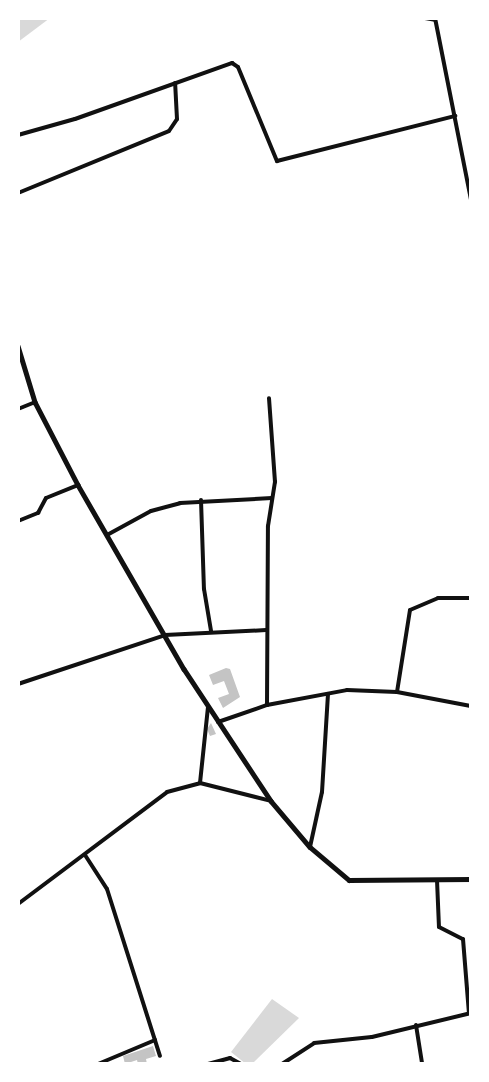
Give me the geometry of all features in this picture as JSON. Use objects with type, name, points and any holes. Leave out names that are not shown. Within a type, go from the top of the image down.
[{"type":"street","points":[[425,18],[435,19],[471,200]]},
{"type":"street","points":[[18,135],[75,119],[236,64],[277,161],[455,116]]},
{"type":"street","points":[[18,193],[169,132],[177,119],[175,83]]},
{"type":"street","points":[[18,346],[35,402],[78,485],[165,635],[218,722],[271,801],[310,848],[349,880],[471,879]]},
{"type":"street","points":[[267,705],[268,526],[273,498],[269,398]]},
{"type":"street","points":[[18,409],[35,402]]},
{"type":"street","points":[[18,521],[38,513],[46,498],[78,485]]},
{"type":"street","points":[[107,535],[151,511],[201,500],[273,498]]},
{"type":"street","points":[[201,500],[204,589],[211,631]]},
{"type":"street","points":[[471,550],[471,563]]},
{"type":"street","points":[[397,692],[410,610],[438,598],[471,598]]},
{"type":"street","points":[[18,684],[165,635],[266,630]]},
{"type":"street","points":[[218,722],[267,705],[328,694],[397,692],[471,706]]},
{"type":"street","points":[[310,848],[322,792],[328,694]]},
{"type":"street","points":[[200,783],[208,706]]},
{"type":"street","points":[[18,904],[167,792],[200,783],[271,801]]},
{"type":"street","points":[[85,855],[107,889],[160,1056]]},
{"type":"street","points":[[282,1064],[314,1043],[372,1037],[470,1013],[463,939],[439,927],[437,880]]},
{"type":"street","points":[[416,1025],[422,1064]]},
{"type":"street","points":[[98,1064],[155,1040]]},
{"type":"street","points":[[208,1064],[230,1058],[241,1064]]},
{"type":"shaded area","points":[[18,18],[50,18],[18,42]]},
{"type":"shaded area","points":[[272,999],[299,1018],[252,1064],[246,1064],[231,1052]]},
{"type":"building","points":[[226,668],[230,669],[240,697],[223,708],[218,698],[229,694],[224,681],[213,685],[209,675]]},
{"type":"building","points":[[211,723],[216,734],[210,736],[207,729]]},
{"type":"building","points":[[153,1046],[156,1056],[146,1059],[147,1064],[138,1064],[137,1060],[125,1064],[123,1056]]}]
